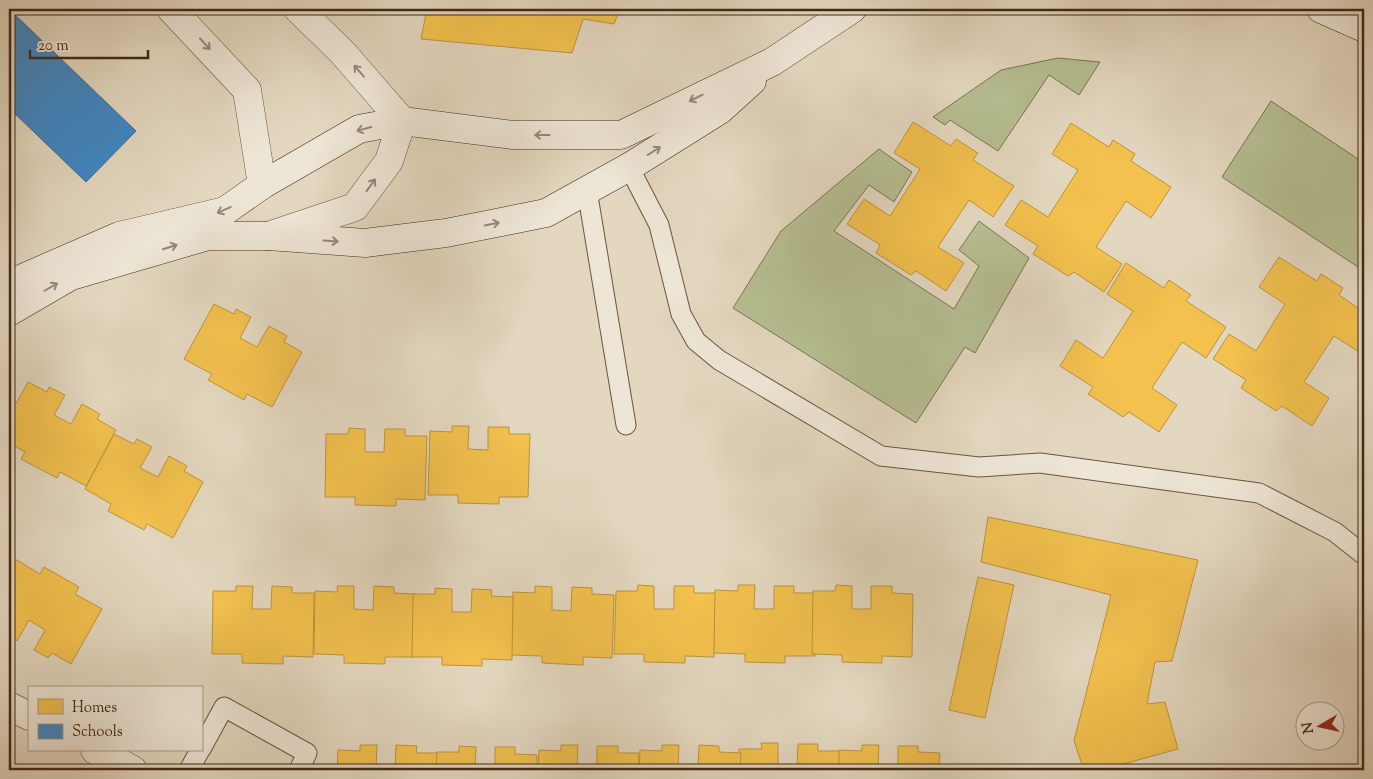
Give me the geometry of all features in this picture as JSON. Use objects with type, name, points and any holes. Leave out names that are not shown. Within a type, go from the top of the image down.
[{"type":"street","points":[[171,9],[247,90],[262,184]]},
{"type":"street","points":[[298,9],[343,53],[402,122]]},
{"type":"street","points":[[9,312],[71,276],[208,236],[268,236],[365,243],[446,232],[546,213],[629,167],[720,110],[834,9]]},
{"type":"street","points":[[9,284],[119,236],[225,211],[262,184],[359,129],[402,122],[513,135],[621,135],[772,62],[852,9]]},
{"type":"street","points":[[1321,9],[1364,28]]},
{"type":"street","points":[[268,236],[355,207],[389,161],[402,122]]},
{"type":"street","points":[[9,706],[28,716]]},
{"type":"street","points":[[99,752],[133,770]]},
{"type":"lane","points":[[629,167],[659,225],[681,314],[696,341],[719,360],[881,456],[979,468],[1040,463],[1260,493],[1335,532],[1364,555]]},
{"type":"lane","points":[[587,190],[626,425]]},
{"type":"lane","points":[[202,747],[224,707],[307,753],[299,770]]},
{"type":"lane","points":[[189,770],[199,752]]},
{"type":"green space","points":[[1058,58],[1100,62],[1079,95],[1049,75],[998,151],[950,120],[945,125],[933,117],[1001,70]]},
{"type":"green space","points":[[1271,101],[1364,163],[1364,271],[1222,177]]},
{"type":"green space","points":[[879,149],[912,172],[894,202],[869,185],[834,231],[954,309],[979,266],[959,250],[979,221],[1029,258],[975,353],[965,347],[916,423],[733,308],[781,231]]},
{"type":"building: Homes","points":[[427,9],[620,9],[614,24],[583,19],[572,53],[421,39]]},
{"type":"building: Homes","points":[[632,9],[655,9],[654,13]]},
{"type":"building: Homes","points":[[913,122],[951,146],[956,139],[978,153],[973,160],[1014,186],[993,217],[969,200],[938,247],[964,263],[946,291],[916,271],[911,275],[876,253],[880,245],[847,224],[864,199],[890,216],[920,169],[894,153]]},
{"type":"building: Homes","points":[[1071,123],[1109,147],[1113,140],[1135,154],[1131,161],[1171,187],[1151,218],[1126,201],[1096,247],[1122,264],[1104,292],[1074,272],[1068,276],[1033,254],[1038,246],[1005,225],[1021,200],[1048,217],[1078,170],[1052,154]]},
{"type":"building: Homes","points":[[1279,257],[1317,281],[1321,274],[1343,288],[1339,295],[1364,312],[1364,343],[1359,352],[1334,336],[1304,382],[1329,398],[1312,426],[1282,406],[1276,411],[1241,388],[1246,380],[1213,359],[1229,334],[1256,351],[1285,304],[1259,287]]},
{"type":"building: Homes","points":[[1126,263],[1164,288],[1169,280],[1191,295],[1186,301],[1226,327],[1206,358],[1182,342],[1152,388],[1177,405],[1159,432],[1129,412],[1123,417],[1088,394],[1093,387],[1060,366],[1076,340],[1103,358],[1133,311],[1107,294]]},
{"type":"building: Homes","points":[[214,304],[234,314],[236,309],[251,317],[240,338],[257,347],[269,326],[287,336],[284,342],[302,352],[272,407],[247,394],[244,400],[208,380],[212,374],[184,359]]},
{"type":"building: Homes","points":[[28,382],[47,392],[49,387],[65,395],[54,415],[71,424],[82,404],[100,414],[97,419],[116,430],[86,486],[60,472],[57,478],[21,459],[25,452],[9,443],[9,416]]},
{"type":"building: Homes","points":[[452,426],[469,426],[468,449],[488,450],[488,427],[509,427],[509,434],[530,434],[528,497],[499,497],[499,504],[458,503],[458,495],[428,495],[430,431],[452,432]]},
{"type":"building: Homes","points":[[349,428],[365,429],[365,452],[384,452],[385,429],[405,429],[405,436],[427,436],[425,500],[396,499],[396,506],[355,505],[355,497],[325,497],[326,434],[348,434]]},
{"type":"building: Homes","points":[[114,434],[134,444],[137,439],[152,447],[140,468],[158,477],[169,456],[187,466],[184,471],[203,482],[173,538],[147,524],[144,530],[108,511],[111,504],[85,489]]},
{"type":"building: Homes","points":[[988,517],[1198,560],[1172,661],[1155,662],[1147,704],[1165,702],[1178,749],[1102,770],[1084,770],[1074,741],[1111,595],[981,562]]},
{"type":"building: Homes","points":[[15,559],[40,574],[44,567],[79,587],[75,594],[102,609],[71,664],[52,653],[48,658],[34,650],[45,630],[29,620],[17,641],[9,636],[9,570]]},
{"type":"building: Homes","points":[[978,577],[1014,585],[985,718],[949,710]]},
{"type":"building: Homes","points":[[638,585],[654,586],[654,609],[674,609],[674,586],[694,586],[694,593],[716,593],[714,657],[685,656],[685,663],[644,662],[644,654],[614,654],[616,591],[637,591]]},
{"type":"building: Homes","points":[[738,585],[755,585],[754,609],[774,609],[774,586],[794,586],[794,593],[816,593],[815,656],[785,656],[785,663],[745,662],[745,654],[714,653],[715,590],[738,591]]},
{"type":"building: Homes","points":[[836,585],[852,586],[852,609],[871,609],[871,586],[892,586],[892,593],[913,594],[912,657],[882,656],[882,663],[842,662],[842,655],[812,654],[813,591],[835,591]]},
{"type":"building: Homes","points":[[236,586],[253,586],[252,609],[271,609],[272,586],[292,587],[292,593],[314,593],[313,657],[283,656],[283,664],[242,663],[242,654],[212,654],[213,591],[236,591]]},
{"type":"building: Homes","points":[[337,586],[354,586],[354,609],[373,610],[374,586],[394,587],[394,593],[416,594],[414,657],[385,657],[385,664],[344,663],[344,655],[314,654],[315,591],[338,592]]},
{"type":"building: Homes","points":[[535,586],[552,587],[552,610],[571,611],[572,587],[592,588],[592,594],[614,595],[612,658],[583,657],[583,665],[542,663],[542,656],[511,655],[513,592],[535,593]]},
{"type":"building: Homes","points":[[435,588],[452,589],[452,612],[471,612],[472,589],[492,590],[491,596],[513,597],[512,660],[482,659],[482,666],[442,665],[442,657],[412,657],[413,594],[435,594]]},
{"type":"building: Homes","points":[[761,743],[778,743],[778,767],[797,767],[798,744],[818,744],[818,751],[840,751],[839,770],[739,770],[739,749],[762,749]]},
{"type":"building: Homes","points":[[360,745],[377,745],[376,768],[395,769],[396,745],[417,746],[416,753],[438,753],[438,770],[337,770],[338,750],[360,751]]},
{"type":"building: Homes","points":[[561,745],[578,745],[577,769],[597,769],[597,746],[618,746],[618,753],[639,753],[639,770],[538,770],[539,750],[561,751]]},
{"type":"building: Homes","points":[[662,745],[679,745],[678,768],[698,769],[699,745],[719,746],[719,752],[741,753],[740,770],[639,770],[640,750],[662,751]]},
{"type":"building: Homes","points":[[862,745],[879,745],[878,769],[898,769],[898,746],[918,746],[918,752],[940,753],[939,770],[839,770],[839,750],[862,751]]},
{"type":"building: Homes","points":[[459,746],[476,747],[475,770],[436,770],[437,752],[459,752]]},
{"type":"building: Homes","points":[[495,747],[515,747],[515,754],[537,755],[537,770],[495,770]]},
{"type":"building: Schools","points":[[9,9],[136,131],[86,182],[9,108]]}]
